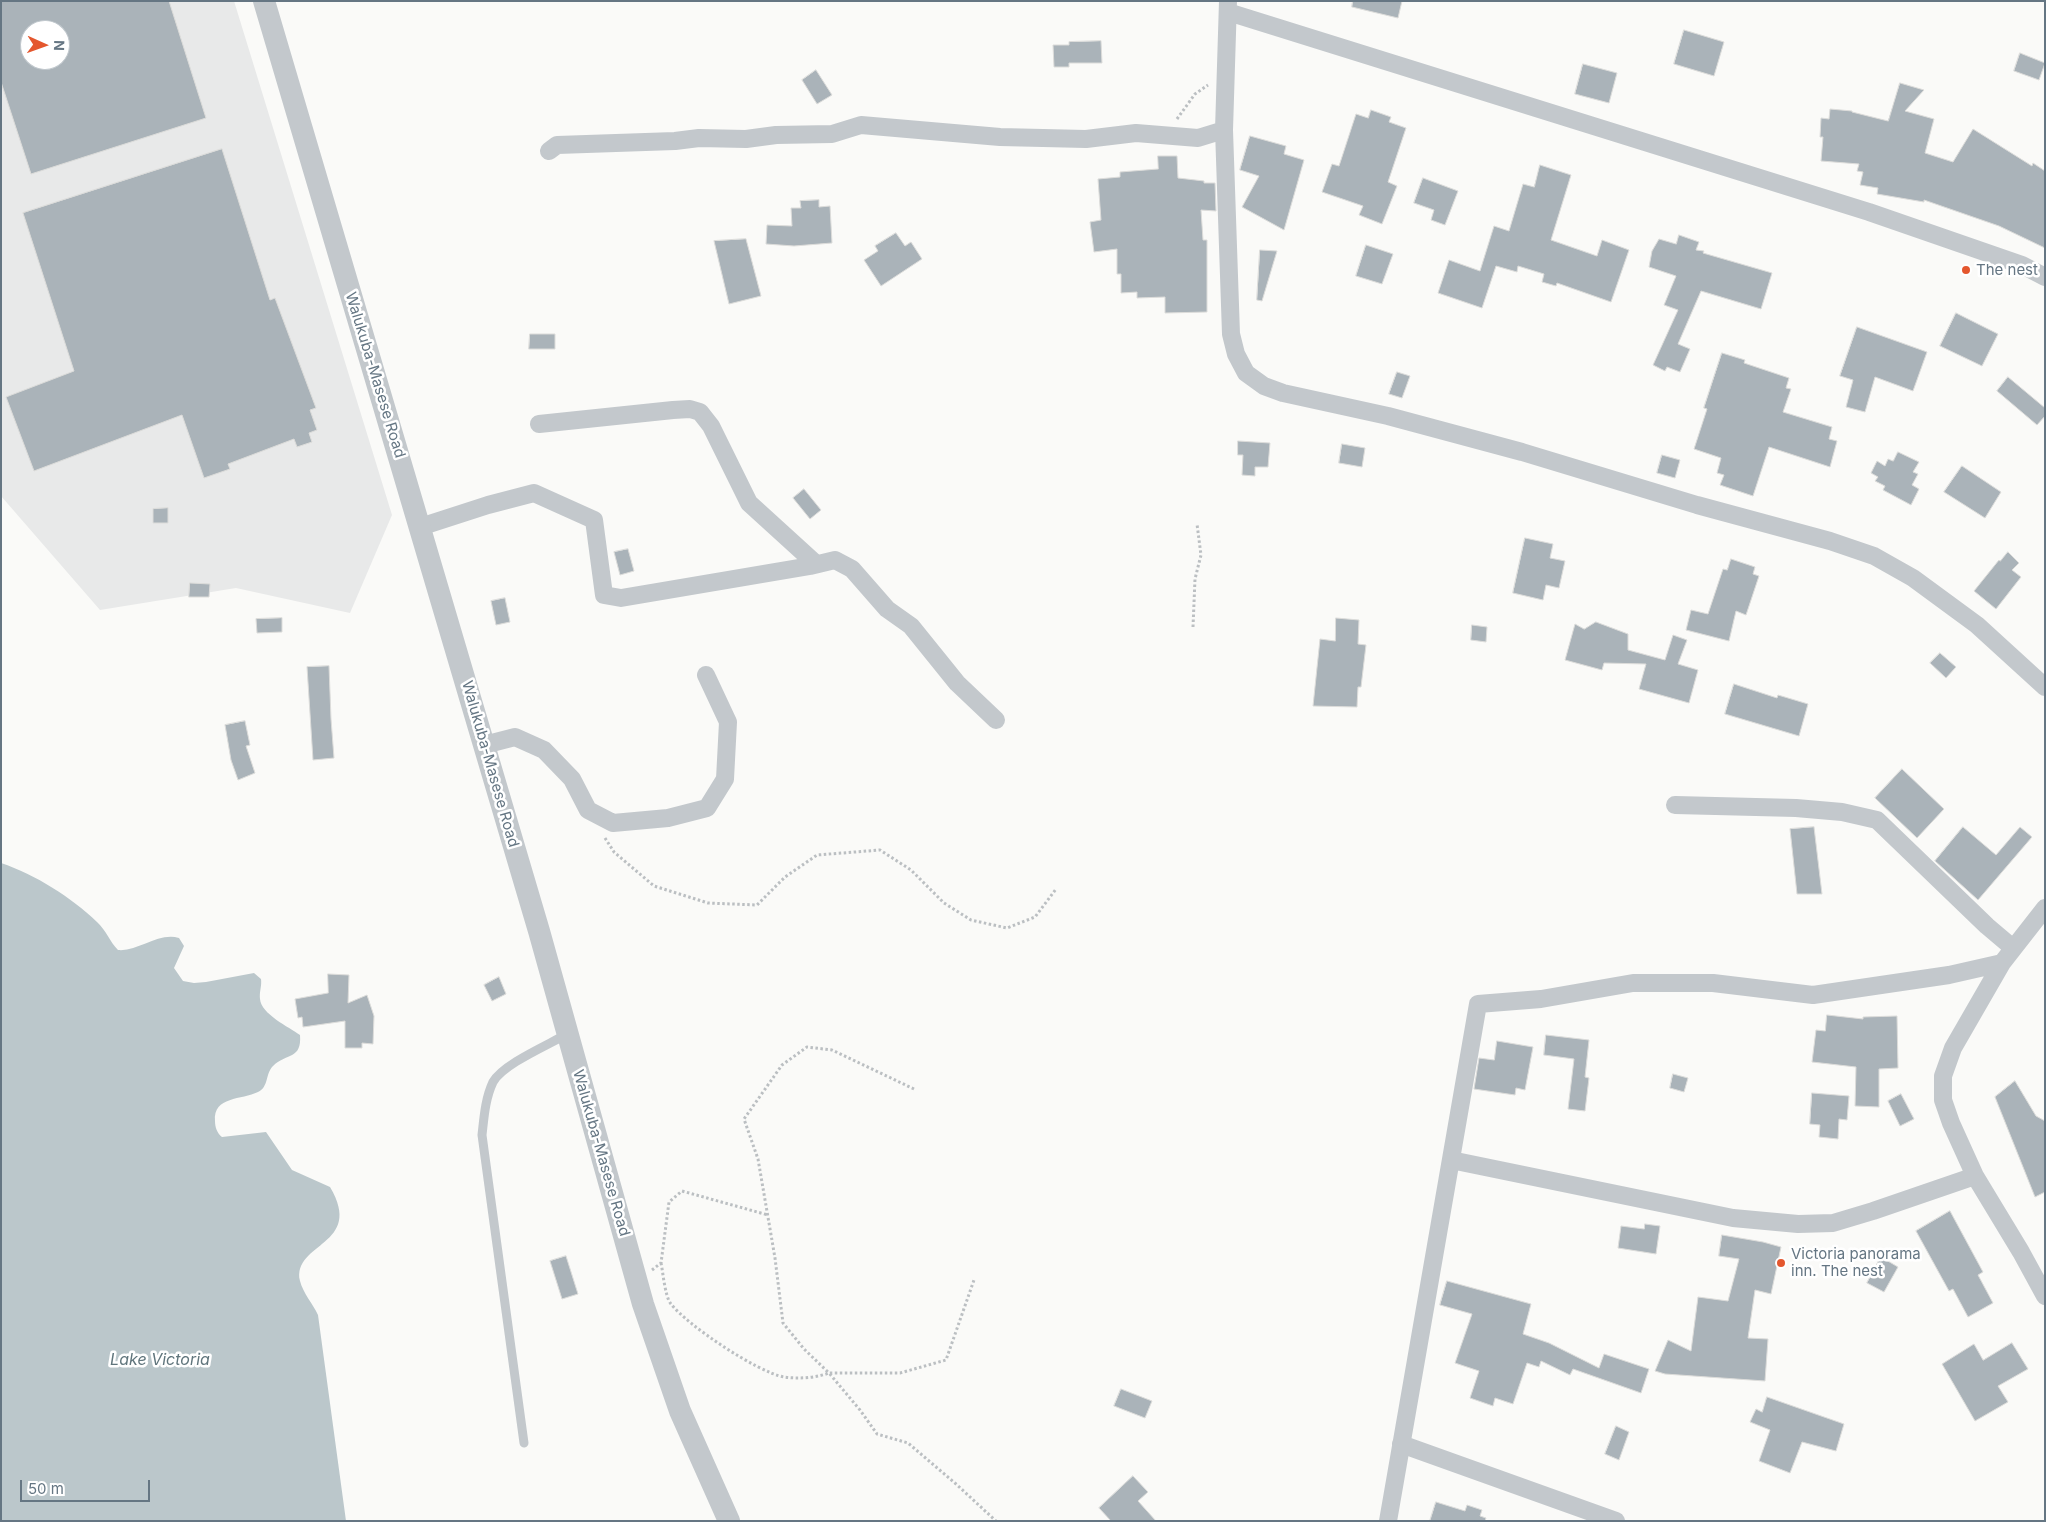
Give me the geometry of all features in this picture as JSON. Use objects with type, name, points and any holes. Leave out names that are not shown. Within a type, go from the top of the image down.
[{"type":"street","name":"Walukuba-Masese Road","points":[[264,1],[484,745],[568,1034],[637,1284],[680,1411],[729,1521]]},
{"type":"street","points":[[2045,277],[2022,265],[1869,212],[1228,6],[1224,130],[1230,334],[1236,354],[1246,373],[1264,386],[1284,394],[1388,416],[1522,452],[1697,505],[1830,541],[1874,556],[1913,578],[1977,625],[2045,687]]},
{"type":"street","points":[[549,151],[557,145],[675,141],[699,138],[746,139],[776,135],[832,134],[861,125],[1000,137],[1086,139],[1136,133],[1198,138],[1224,130]]},
{"type":"street","points":[[539,424],[673,410],[690,409],[700,412],[711,426],[749,504],[816,564]]},
{"type":"street","points":[[420,527],[534,492],[594,520],[604,595],[621,598],[836,560],[852,568],[887,609],[911,626],[957,684],[996,720]]},
{"type":"street","points":[[484,745],[515,737],[544,750],[572,779],[588,810],[614,823],[668,818],[707,808],[725,780],[728,722],[706,675]]},
{"type":"street","points":[[1675,804],[1796,808],[1842,812],[1877,820],[1987,926],[2014,948]]},
{"type":"street","points":[[2045,908],[2002,963],[1953,1048],[1943,1076],[1943,1100],[1975,1176],[2045,1296]]},
{"type":"street","points":[[1388,1521],[1431,1264],[1478,1004],[1541,999],[1633,983],[1713,983],[1814,994],[1949,975],[2002,963]]},
{"type":"street","points":[[1451,1160],[1733,1218],[1798,1224],[1833,1223],[1975,1176]]},
{"type":"street","points":[[1401,1444],[1616,1521]]},
{"type":"lane","points":[[524,1443],[482,1135],[485,1106],[494,1081],[511,1065],[568,1034]]},
{"type":"path","points":[[1165,136],[1195,94],[1209,84],[1226,67]]},
{"type":"path","points":[[1193,627],[1195,579],[1201,555],[1197,524]]},
{"type":"path","points":[[588,810],[614,852],[654,886],[708,904],[757,905],[785,877],[817,855],[880,850],[911,870],[944,903],[971,920],[1007,928],[1035,917],[1056,889]]},
{"type":"path","points":[[914,1089],[832,1050],[808,1047],[782,1065],[744,1119],[758,1159],[784,1323],[804,1348],[830,1373],[877,1434],[908,1443],[996,1521]]},
{"type":"path","points":[[768,1215],[682,1191],[669,1202],[661,1263],[670,1303],[736,1356],[783,1376],[816,1378],[830,1373],[900,1373],[946,1360],[974,1280]]},
{"type":"path","points":[[637,1284],[661,1263]]},
{"type":"shaded area","points":[[1,1],[234,1],[392,515],[350,613],[236,588],[100,610],[1,496]]},
{"type":"water","name":"Lake Victoria","points":[[1,863],[40,880],[76,904],[100,925],[118,950],[126,950],[163,938],[179,938],[184,946],[174,968],[183,981],[194,983],[206,982],[254,973],[261,979],[260,999],[265,1010],[276,1020],[300,1035],[300,1043],[296,1052],[273,1066],[264,1087],[251,1095],[224,1103],[216,1113],[215,1123],[222,1137],[266,1132],[292,1170],[330,1187],[338,1206],[339,1221],[334,1232],[306,1258],[300,1268],[300,1281],[303,1290],[318,1315],[346,1521],[1,1521]]},
{"type":"building","points":[[1,1],[169,1],[206,118],[31,174],[1,82]]},
{"type":"building","points":[[1353,1],[1402,1],[1398,18],[1352,7]]},
{"type":"building","points":[[1684,30],[1724,42],[1714,76],[1674,64]]},
{"type":"building","points":[[1101,41],[1102,63],[1069,63],[1069,67],[1054,67],[1053,45],[1069,45],[1069,42]]},
{"type":"building","points":[[2020,53],[2045,63],[2039,80],[2014,71]]},
{"type":"building","points":[[1583,64],[1617,73],[1609,103],[1575,94]]},
{"type":"building","points":[[816,70],[832,95],[817,104],[802,80]]},
{"type":"building","points":[[1900,83],[1924,90],[1905,111],[1934,119],[1925,153],[1953,162],[1973,129],[2032,166],[2033,163],[2045,171],[2045,248],[1999,226],[1924,200],[1924,202],[1877,194],[1878,188],[1860,185],[1863,172],[1857,171],[1859,164],[1821,161],[1823,137],[1820,137],[1821,118],[1829,119],[1830,109],[1852,111],[1888,121]]},
{"type":"building","points":[[1371,110],[1391,117],[1389,122],[1406,128],[1388,182],[1397,186],[1382,224],[1359,215],[1363,206],[1322,192],[1332,164],[1339,166],[1356,114],[1368,118]]},
{"type":"building","points":[[1250,136],[1286,146],[1284,154],[1304,160],[1284,230],[1242,207],[1259,176],[1240,170]]},
{"type":"building","points":[[222,149],[270,300],[275,298],[316,408],[310,410],[317,430],[309,433],[312,442],[297,447],[294,439],[228,464],[230,469],[204,478],[182,415],[34,471],[6,397],[74,371],[23,213]]},
{"type":"building","points":[[1158,156],[1177,156],[1178,178],[1215,183],[1216,211],[1201,210],[1203,240],[1207,240],[1207,312],[1165,313],[1165,297],[1137,298],[1137,292],[1121,293],[1121,274],[1117,274],[1117,249],[1094,252],[1090,222],[1101,220],[1098,179],[1120,177],[1120,172],[1158,169]]},
{"type":"building","points":[[1540,165],[1571,175],[1551,240],[1597,256],[1602,240],[1629,250],[1611,302],[1557,283],[1556,286],[1542,282],[1544,274],[1518,266],[1517,272],[1496,266],[1482,308],[1438,293],[1449,260],[1480,271],[1494,226],[1509,231],[1523,184],[1534,187]]},
{"type":"building","points":[[1423,178],[1458,191],[1445,225],[1431,220],[1434,210],[1414,203]]},
{"type":"building","points":[[819,200],[819,207],[830,206],[832,243],[794,246],[766,244],[767,225],[792,226],[791,208],[801,208],[800,201]]},
{"type":"building","points":[[896,233],[905,246],[911,242],[922,259],[881,286],[864,260],[878,251],[875,246]]},
{"type":"building","points":[[1679,235],[1699,242],[1696,250],[1704,251],[1703,253],[1772,273],[1761,309],[1701,291],[1678,344],[1690,349],[1680,372],[1667,367],[1665,371],[1653,365],[1678,310],[1664,305],[1676,276],[1649,267],[1652,251],[1659,239],[1676,244]]},
{"type":"building","points":[[746,239],[761,296],[729,304],[714,241]]},
{"type":"building","points":[[1366,245],[1393,254],[1382,284],[1356,276]]},
{"type":"building","points":[[1260,250],[1277,251],[1262,301],[1257,300]]},
{"type":"building","points":[[1956,313],[1998,334],[1982,366],[1940,346]]},
{"type":"building","points":[[1857,327],[1927,352],[1913,391],[1875,377],[1865,412],[1846,407],[1853,380],[1840,376]]},
{"type":"building","points":[[530,334],[555,334],[555,349],[529,349]]},
{"type":"building","points":[[1722,353],[1745,360],[1744,363],[1789,378],[1786,388],[1791,389],[1783,412],[1832,427],[1829,439],[1837,441],[1830,467],[1769,447],[1753,496],[1720,485],[1724,475],[1717,473],[1721,458],[1694,449],[1707,409],[1704,408]]},
{"type":"building","points":[[1397,372],[1410,376],[1402,398],[1389,394]]},
{"type":"building","points":[[2008,377],[2045,408],[2045,416],[2037,425],[1997,391]]},
{"type":"building","points":[[1238,441],[1270,443],[1268,467],[1255,467],[1255,476],[1242,475],[1243,455],[1238,455]]},
{"type":"building","points":[[1342,444],[1365,448],[1362,467],[1339,463]]},
{"type":"building","points":[[1898,452],[1919,462],[1913,472],[1918,474],[1912,485],[1919,489],[1911,505],[1883,490],[1885,486],[1875,481],[1878,477],[1871,473],[1877,461],[1885,466],[1888,459],[1893,461]]},
{"type":"building","points":[[1662,455],[1680,460],[1675,478],[1657,473]]},
{"type":"building","points":[[1962,466],[2001,492],[1985,518],[1944,492]]},
{"type":"building","points":[[804,489],[821,510],[810,519],[793,498]]},
{"type":"building","points":[[168,508],[168,523],[153,523],[153,509]]},
{"type":"building","points":[[1525,538],[1553,544],[1550,558],[1565,561],[1559,588],[1546,585],[1543,600],[1513,593]]},
{"type":"building","points":[[628,549],[634,571],[620,575],[614,552]]},
{"type":"building","points":[[2008,552],[2019,563],[2012,570],[2021,577],[1996,609],[1974,591],[1999,560]]},
{"type":"building","points":[[1731,559],[1755,567],[1753,574],[1759,576],[1746,615],[1736,611],[1729,641],[1686,630],[1691,610],[1708,614],[1723,569],[1727,570]]},
{"type":"building","points":[[190,583],[210,584],[209,597],[189,597]]},
{"type":"building","points":[[505,598],[510,622],[496,625],[491,601]]},
{"type":"building","points":[[282,618],[282,632],[257,633],[256,619]]},
{"type":"building","points":[[1336,618],[1359,620],[1358,644],[1366,645],[1361,687],[1358,687],[1357,707],[1313,706],[1320,639],[1335,641]]},
{"type":"building","points":[[1596,622],[1628,634],[1628,650],[1665,660],[1673,635],[1687,640],[1678,664],[1698,670],[1689,703],[1639,689],[1646,664],[1604,663],[1602,670],[1565,660],[1575,624],[1584,629]]},
{"type":"building","points":[[1472,625],[1487,627],[1486,642],[1471,640]]},
{"type":"building","points":[[1940,653],[1956,667],[1946,678],[1930,663]]},
{"type":"building","points":[[329,666],[334,758],[313,760],[307,667]]},
{"type":"building","points":[[1734,684],[1777,698],[1778,695],[1808,704],[1799,736],[1725,714]]},
{"type":"building","points":[[245,721],[250,745],[246,746],[255,773],[238,780],[231,760],[225,725]]},
{"type":"building","points":[[1902,769],[1944,809],[1917,838],[1875,798]]},
{"type":"building","points":[[1814,827],[1822,894],[1797,894],[1790,829]]},
{"type":"building","points":[[1963,827],[1996,855],[2020,827],[2032,837],[1978,900],[1935,861]]},
{"type":"building","points":[[328,974],[349,975],[348,1003],[367,995],[374,1016],[373,1044],[362,1043],[362,1048],[345,1048],[345,1021],[303,1027],[302,1017],[298,1018],[295,999],[328,993]]},
{"type":"building","points":[[499,977],[506,994],[492,1001],[484,985]]},
{"type":"building","points":[[1827,1015],[1863,1019],[1863,1017],[1897,1016],[1898,1068],[1879,1069],[1879,1107],[1855,1106],[1856,1067],[1812,1062],[1816,1030],[1825,1031]]},
{"type":"building","points":[[1546,1035],[1589,1040],[1585,1077],[1589,1078],[1585,1111],[1568,1109],[1574,1059],[1544,1055]]},
{"type":"building","points":[[1497,1041],[1533,1047],[1525,1090],[1516,1088],[1515,1095],[1474,1089],[1479,1058],[1494,1060]]},
{"type":"building","points":[[1673,1074],[1688,1078],[1684,1092],[1670,1088]]},
{"type":"building","points":[[2015,1081],[2036,1116],[2045,1121],[2045,1192],[2035,1197],[1995,1097]]},
{"type":"building","points":[[1812,1093],[1849,1096],[1847,1120],[1839,1119],[1838,1139],[1819,1137],[1820,1125],[1810,1124]]},
{"type":"building","points":[[1901,1094],[1914,1119],[1900,1126],[1888,1101]]},
{"type":"building","points":[[1950,1211],[1983,1272],[1978,1275],[1993,1303],[1968,1317],[1953,1289],[1949,1291],[1916,1231]]},
{"type":"building","points":[[1645,1224],[1660,1226],[1656,1254],[1618,1248],[1621,1226],[1644,1229]]},
{"type":"building","points":[[1722,1235],[1781,1247],[1771,1294],[1755,1290],[1748,1338],[1768,1339],[1765,1381],[1665,1374],[1655,1371],[1668,1340],[1691,1351],[1698,1297],[1728,1301],[1739,1259],[1719,1256]]},
{"type":"building","points":[[566,1256],[578,1294],[562,1299],[550,1261]]},
{"type":"building","points":[[1881,1257],[1898,1267],[1884,1292],[1867,1283]]},
{"type":"building","points":[[1447,1281],[1531,1304],[1523,1334],[1549,1343],[1599,1368],[1604,1354],[1649,1369],[1641,1393],[1573,1369],[1570,1375],[1541,1361],[1539,1367],[1527,1363],[1513,1404],[1495,1398],[1493,1406],[1470,1398],[1479,1371],[1455,1363],[1472,1314],[1440,1305]]},
{"type":"building","points":[[2012,1343],[2028,1369],[1998,1386],[2008,1402],[1975,1421],[1942,1364],[1974,1344],[1983,1360]]},
{"type":"building","points":[[1121,1389],[1152,1401],[1145,1418],[1114,1406]]},
{"type":"building","points":[[1767,1397],[1844,1424],[1836,1451],[1802,1442],[1790,1473],[1759,1461],[1770,1430],[1750,1422],[1756,1409],[1762,1412]]},
{"type":"building","points":[[1616,1426],[1629,1432],[1619,1460],[1605,1454]]},
{"type":"building","points":[[1133,1476],[1148,1492],[1138,1501],[1156,1521],[1111,1521],[1099,1508]]},
{"type":"building","points":[[1436,1502],[1465,1511],[1467,1505],[1482,1510],[1480,1516],[1486,1518],[1485,1521],[1430,1521]]},
{"type":"place","name":"The nest","points":[[1966,270]]},
{"type":"place","name":"Victoria panorama inn. The nest","points":[[1781,1263]]}]
